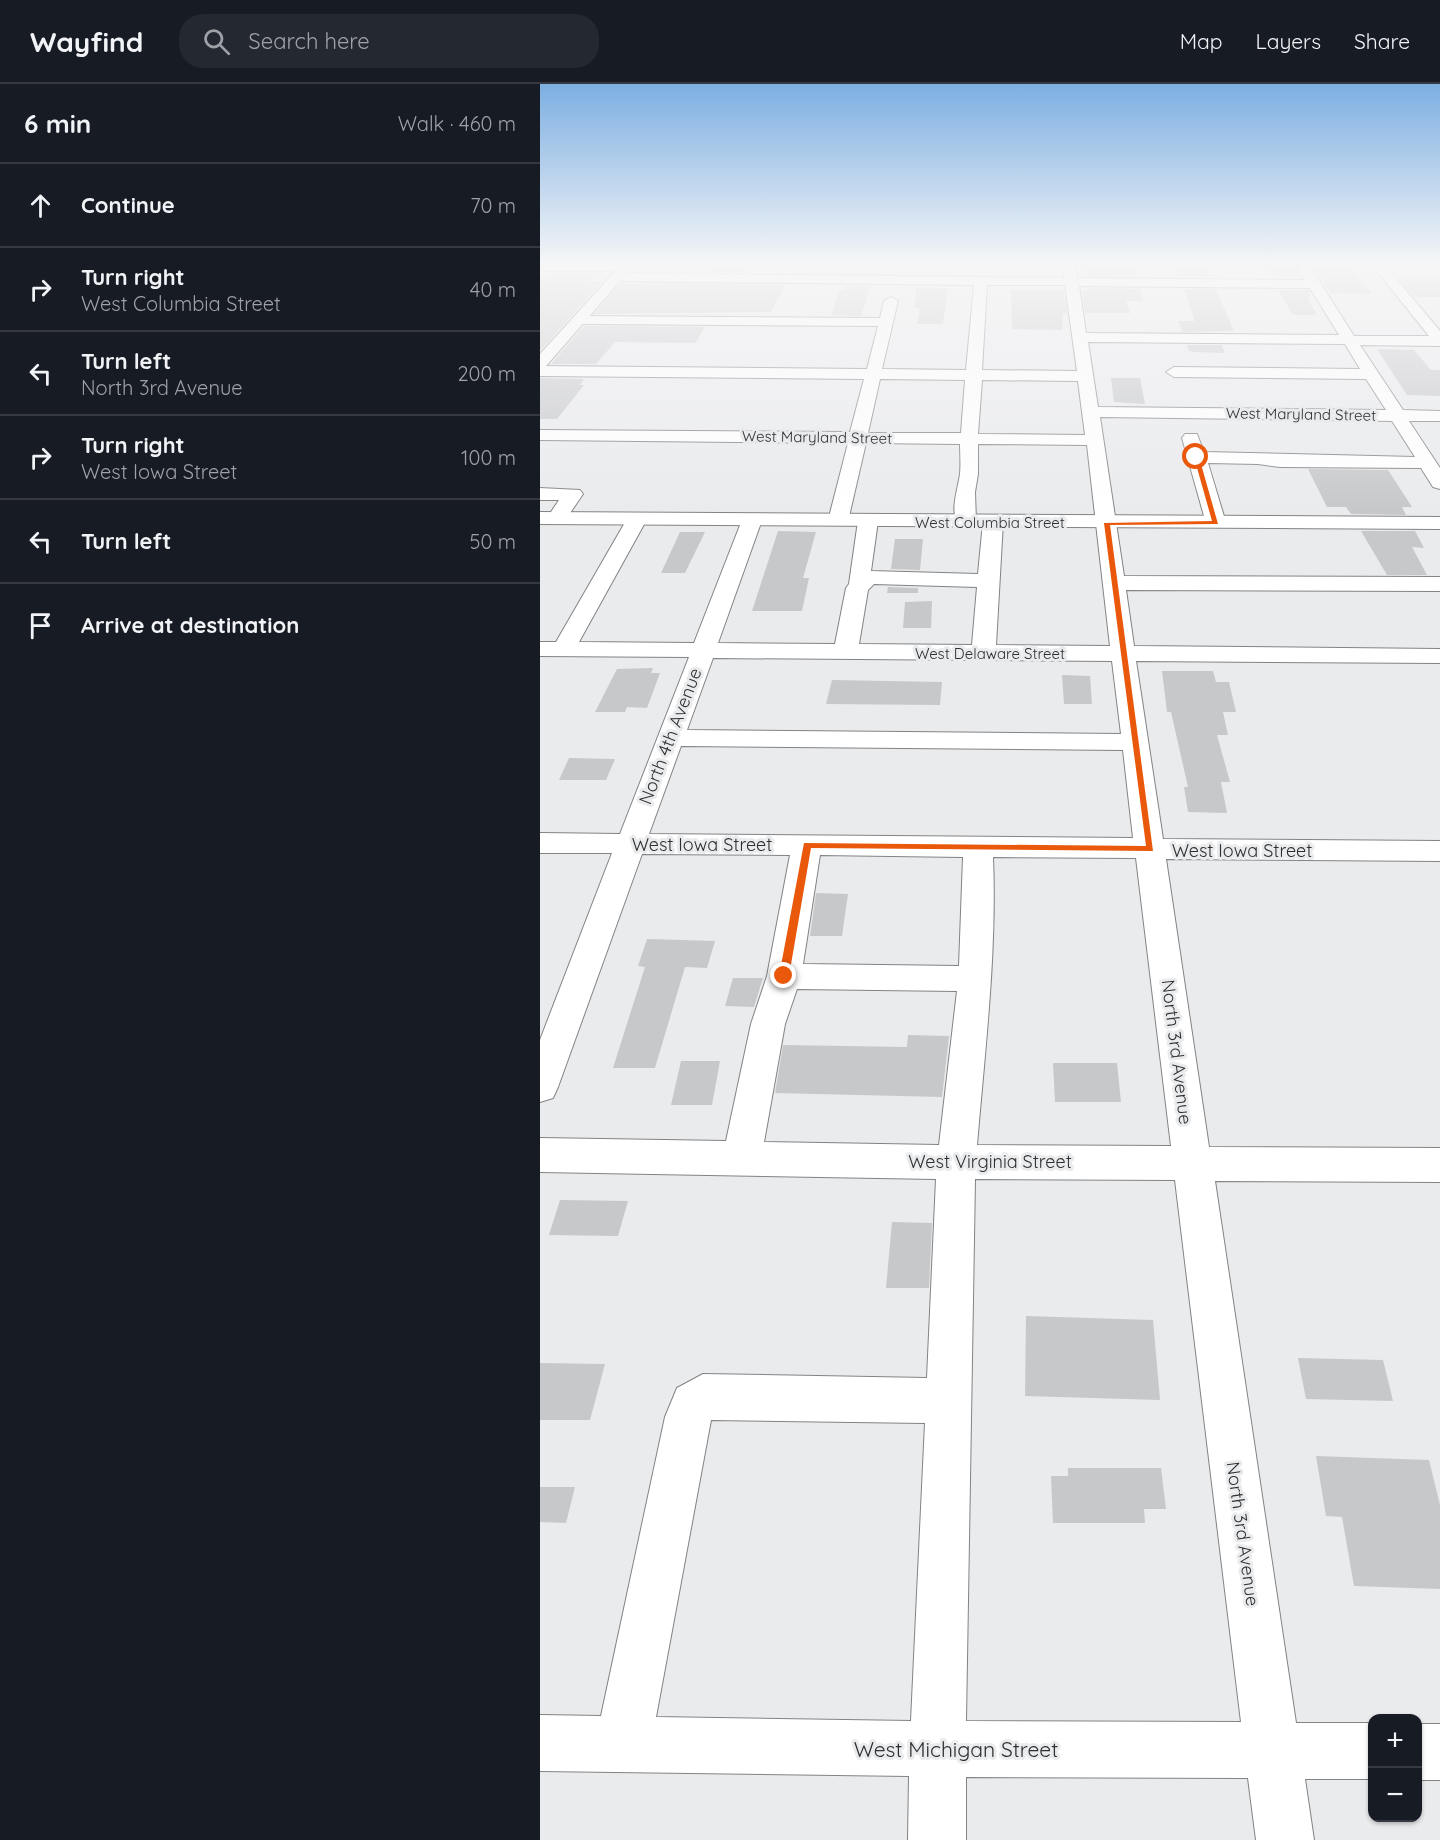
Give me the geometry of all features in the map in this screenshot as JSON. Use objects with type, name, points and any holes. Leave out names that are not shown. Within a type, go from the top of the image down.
[{"type":"street","points":[[540,362],[554,347]]},
{"type":"street","points":[[838,521],[881,347]]},
{"type":"street","points":[[966,522],[965,492],[969,474],[975,347]]},
{"type":"street","name":"North 3rd Avenue","points":[[1082,347],[1284,1840]]},
{"type":"street","points":[[1166,347],[1187,413],[1196,457],[1216,523]]},
{"type":"street","points":[[1355,347],[1440,483]]},
{"type":"street","points":[[540,372],[1085,376]]},
{"type":"street","points":[[1174,372],[1371,374]]},
{"type":"street","name":"West Maryland Street","points":[[540,435],[969,439],[1187,413],[1440,416]]},
{"type":"street","points":[[1408,432],[1440,433]]},
{"type":"street","points":[[1196,457],[1258,458],[1280,462],[1427,463]]},
{"type":"street","points":[[540,494],[573,494],[549,518]]},
{"type":"street","name":"West Columbia Street","points":[[549,518],[1107,523],[1440,523]]},
{"type":"street","points":[[540,675],[553,650],[637,519]]},
{"type":"street","name":"North 4th Avenue","points":[[540,1087],[629,843],[752,520]]},
{"type":"street","points":[[860,584],[858,578],[868,521]]},
{"type":"street","points":[[983,653],[993,522]]},
{"type":"street","points":[[846,652],[857,588],[874,577],[988,581]]},
{"type":"street","points":[[1114,583],[1440,584]]},
{"type":"street","name":"West Delaware Street","points":[[553,650],[1440,656]]},
{"type":"street","points":[[669,738],[1135,742]]},
{"type":"street","name":"West Iowa Street","points":[[540,843],[1440,851]]},
{"type":"street","points":[[742,1157],[768,1024],[784,976],[807,845]]},
{"type":"street","points":[[937,1840],[956,1162],[975,979],[979,896],[978,847]]},
{"type":"street","points":[[784,976],[975,979]]},
{"type":"street","name":"West Virginia Street","points":[[540,1155],[956,1162],[1440,1165]]},
{"type":"street","points":[[623,1745],[685,1429],[693,1404],[703,1397],[949,1401]]},
{"type":"street","name":"West Michigan Street","points":[[540,1743],[938,1749],[1368,1751]]},
{"type":"street","points":[[1422,1752],[1440,1752]]},
{"type":"building","points":[[566,347],[611,347],[596,364],[551,364]]},
{"type":"building","points":[[1188,347],[1223,347],[1225,353],[1195,352],[1189,351]]},
{"type":"building","points":[[1377,349],[1414,350],[1431,370],[1440,370],[1440,396],[1407,395]]},
{"type":"building","points":[[540,378],[584,379],[580,385],[584,385],[557,419],[540,419]]},
{"type":"building","points":[[1111,378],[1140,378],[1145,404],[1114,402]]},
{"type":"building","points":[[1308,469],[1388,470],[1412,507],[1402,507],[1406,515],[1351,514],[1346,507],[1327,507]]},
{"type":"building","points":[[778,531],[816,532],[803,578],[809,578],[802,611],[752,611]]},
{"type":"building","points":[[1361,531],[1415,531],[1424,548],[1412,547],[1427,575],[1387,575]]},
{"type":"building","points":[[680,532],[705,532],[685,573],[661,573]]},
{"type":"building","points":[[895,539],[923,539],[920,570],[891,569]]},
{"type":"building","points":[[888,587],[918,588],[918,593],[887,593]]},
{"type":"building","points":[[932,601],[931,628],[903,628],[905,602]]},
{"type":"building","points":[[653,668],[651,673],[660,673],[647,708],[627,707],[625,712],[595,712],[617,669]]},
{"type":"building","points":[[1162,671],[1213,671],[1216,682],[1229,682],[1236,712],[1223,712],[1228,735],[1217,735],[1230,782],[1221,782],[1227,813],[1188,812],[1184,787],[1188,787],[1171,712],[1167,712]]},
{"type":"building","points":[[1062,675],[1090,676],[1092,704],[1064,704]]},
{"type":"building","points":[[832,680],[942,682],[940,705],[826,704]]},
{"type":"building","points":[[569,758],[615,759],[606,780],[559,780]]},
{"type":"building","points":[[816,893],[848,894],[842,936],[810,936]]},
{"type":"building","points":[[647,939],[715,941],[707,968],[685,967],[655,1068],[613,1068],[645,967],[638,966]]},
{"type":"building","points":[[733,978],[763,978],[754,1007],[725,1006]]},
{"type":"building","points":[[908,1035],[949,1036],[942,1097],[775,1093],[783,1045],[907,1047]]},
{"type":"building","points":[[681,1061],[720,1061],[712,1105],[671,1105]]},
{"type":"building","points":[[1053,1063],[1117,1063],[1121,1102],[1055,1102]]},
{"type":"building","points":[[560,1200],[628,1201],[618,1236],[549,1235]]},
{"type":"building","points":[[892,1222],[932,1223],[929,1288],[886,1288]]},
{"type":"building","points":[[1026,1316],[1153,1320],[1160,1400],[1025,1396]]},
{"type":"building","points":[[1298,1358],[1383,1360],[1393,1401],[1306,1399]]},
{"type":"building","points":[[540,1363],[605,1364],[590,1420],[540,1420]]},
{"type":"building","points":[[1316,1456],[1429,1460],[1440,1505],[1440,1589],[1354,1586],[1342,1517],[1326,1516]]},
{"type":"building","points":[[1068,1468],[1161,1468],[1166,1509],[1144,1509],[1145,1523],[1053,1523],[1051,1476],[1068,1476]]},
{"type":"building","points":[[540,1487],[575,1487],[566,1523],[540,1522]]},
{"type":"route","points":[[784,976],[807,845],[1150,849],[1107,523],[1216,523],[1196,457]]}]
